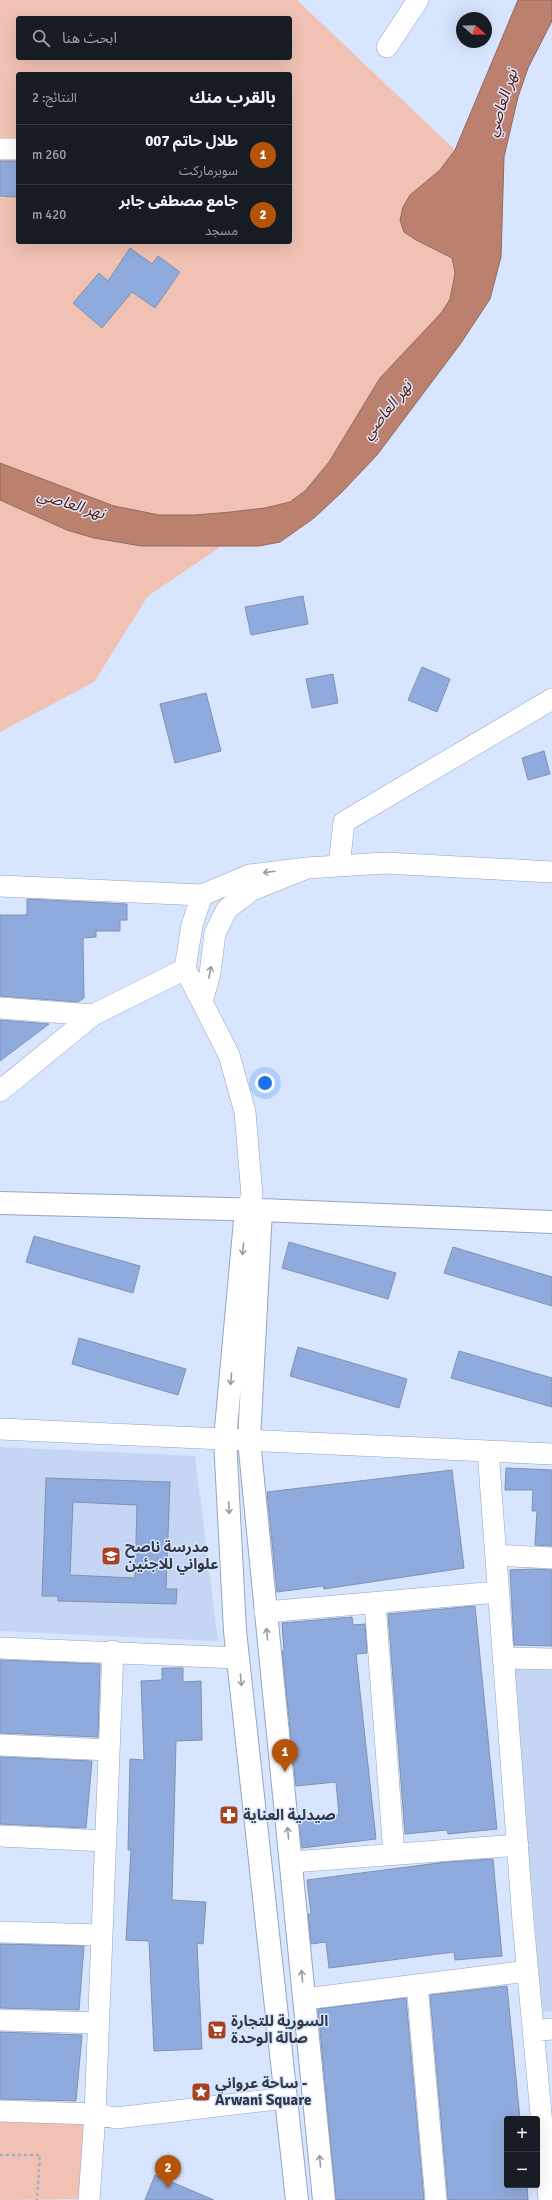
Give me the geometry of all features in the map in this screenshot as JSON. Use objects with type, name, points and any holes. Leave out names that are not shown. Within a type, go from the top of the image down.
[{"type":"main road","points":[[0,1203],[253,1205],[552,1222]]},
{"type":"main road","points":[[253,1205],[226,1439],[238,1658],[297,2200]]},
{"type":"main road","points":[[253,1205],[249,1440],[265,1612],[292,1862],[324,2200]]},
{"type":"street","points":[[387,48],[418,0]]},
{"type":"street","points":[[0,148],[16,149]]},
{"type":"street","points":[[339,866],[344,822],[552,699]]},
{"type":"street","points":[[0,886],[202,895],[250,875],[308,868],[385,864],[552,872]]},
{"type":"street","points":[[202,1002],[210,973],[215,933],[227,909],[252,890],[308,868]]},
{"type":"street","points":[[202,895],[192,925],[185,969],[229,1055],[245,1112],[253,1205]]},
{"type":"street","points":[[0,1091],[93,1015],[185,969]]},
{"type":"street","points":[[0,1008],[93,1015]]},
{"type":"street","points":[[0,1429],[552,1454]]},
{"type":"street","points":[[488,1451],[528,1971],[543,2030],[549,2200]]},
{"type":"street","points":[[496,1555],[552,1558]]},
{"type":"street","points":[[265,1612],[498,1592]]},
{"type":"street","points":[[375,1603],[394,1854]]},
{"type":"street","points":[[0,1648],[72,1652],[113,1651],[238,1658]]},
{"type":"street","points":[[89,2200],[95,2114],[113,1651]]},
{"type":"street","points":[[503,1658],[552,1659]]},
{"type":"street","points":[[0,1745],[109,1750]]},
{"type":"street","points":[[0,1836],[106,1841]]},
{"type":"street","points":[[292,1862],[518,1844]]},
{"type":"street","points":[[0,1932],[102,1935]]},
{"type":"street","points":[[305,1999],[528,1971]]},
{"type":"street","points":[[417,1985],[436,2200]]},
{"type":"street","points":[[0,2020],[98,2023]]},
{"type":"street","points":[[0,2111],[95,2114],[116,2118],[286,2098]]},
{"type":"path","points":[[0,2155],[40,2155],[37,2200]]},
{"type":"shaded area","points":[[0,0],[297,0],[455,150],[440,170],[410,195],[416,240],[452,258],[455,272],[450,299],[442,312],[380,378],[329,462],[305,491],[290,502],[265,508],[195,515],[159,515],[114,506],[0,463]]},
{"type":"shaded area","points":[[0,500],[51,523],[86,535],[122,544],[151,547],[223,545],[148,596],[94,682],[0,732]]},
{"type":"shaded area","points":[[0,1447],[195,1456],[218,1641],[0,1631]]},
{"type":"shaded area","points":[[513,1668],[552,1670],[552,2011],[542,2012]]},
{"type":"shaded area","points":[[0,2122],[86,2124],[84,2199],[0,2200]]},
{"type":"water","name":"نهر العاصي","points":[[518,0],[552,0],[552,21],[528,68],[518,97],[504,157],[501,257],[490,299],[461,343],[377,455],[342,492],[314,518],[280,542],[259,546],[141,546],[94,538],[67,530],[0,500],[0,463],[114,506],[159,515],[195,515],[265,508],[290,502],[305,491],[329,462],[380,378],[442,312],[450,299],[455,273],[452,258],[416,240],[404,232],[400,220],[403,207],[410,195],[440,170],[455,150]]},
{"type":"building","points":[[0,161],[16,161],[16,197],[0,196]]},
{"type":"building","points":[[130,248],[152,264],[158,256],[180,272],[155,308],[132,292],[102,328],[73,303],[99,273],[108,281]]},
{"type":"building","points":[[303,596],[308,624],[251,635],[245,607]]},
{"type":"building","points":[[422,667],[450,679],[437,712],[408,700]]},
{"type":"building","points":[[333,674],[338,703],[312,708],[306,679]]},
{"type":"building","points":[[206,693],[221,751],[175,763],[160,704]]},
{"type":"building","points":[[544,751],[550,774],[528,780],[522,758]]},
{"type":"building","points":[[27,899],[127,904],[127,920],[120,920],[120,931],[96,931],[96,937],[83,938],[84,998],[78,1002],[0,996],[0,915],[27,915]]},
{"type":"building","points":[[0,1020],[49,1024],[0,1061]]},
{"type":"building","points":[[34,1236],[140,1266],[133,1293],[26,1262]]},
{"type":"building","points":[[289,1242],[396,1273],[388,1299],[282,1268]]},
{"type":"building","points":[[453,1247],[552,1277],[552,1306],[444,1273]]},
{"type":"building","points":[[79,1338],[186,1369],[178,1395],[72,1364]]},
{"type":"building","points":[[298,1347],[407,1379],[399,1408],[290,1376]]},
{"type":"building","points":[[459,1351],[552,1378],[552,1407],[451,1378]]},
{"type":"building","points":[[506,1468],[552,1470],[552,1546],[535,1545],[537,1511],[532,1511],[533,1490],[505,1490]]},
{"type":"building","points":[[452,1470],[464,1568],[324,1589],[323,1586],[277,1592],[267,1492]]},
{"type":"building","points":[[46,1478],[170,1482],[166,1589],[177,1589],[176,1604],[58,1601],[58,1596],[42,1596]],"holes":[[[73,1502],[137,1505],[135,1578],[70,1575]]]},
{"type":"building","points":[[510,1570],[552,1570],[552,1646],[514,1645]]},
{"type":"building","points":[[475,1606],[497,1829],[448,1834],[447,1830],[405,1834],[388,1614]]},
{"type":"building","points":[[352,1617],[353,1625],[365,1624],[367,1653],[356,1654],[376,1839],[302,1848],[299,1819],[339,1815],[336,1782],[296,1786],[282,1651],[284,1651],[282,1623]]},
{"type":"building","points":[[0,1660],[100,1664],[98,1737],[0,1733]]},
{"type":"building","points":[[162,1668],[183,1668],[183,1682],[201,1681],[202,1740],[176,1741],[172,1900],[206,1902],[203,1944],[197,1943],[202,2049],[154,2051],[149,1941],[126,1940],[131,1850],[128,1850],[130,1759],[144,1760],[141,1681],[162,1680]]},
{"type":"building","points":[[0,1757],[92,1761],[86,1828],[0,1824]]},
{"type":"building","points":[[493,1859],[502,1956],[455,1960],[454,1952],[329,1968],[326,1942],[311,1944],[308,1914],[311,1914],[307,1880],[446,1862]]},
{"type":"building","points":[[0,1944],[84,1946],[79,2010],[0,2008]]},
{"type":"building","points":[[507,1986],[520,2116],[504,2116],[504,2188],[527,2188],[528,2200],[448,2200],[430,1995]]},
{"type":"building","points":[[406,1998],[424,2200],[336,2200],[318,2009]]},
{"type":"building","points":[[0,2032],[82,2035],[76,2101],[0,2099]]},
{"type":"building","points":[[155,2175],[214,2200],[145,2200]]},
{"type":"place","name":"مدرسة ناصح علواني للاجئين","points":[[111,1556]]},
{"type":"place","name":"طلال حاتم 007","points":[[285,1772]]},
{"type":"place","name":"صيدلية العناية","points":[[229,1815]]},
{"type":"place","name":"السورية للتجارة صالة الوحدة","points":[[217,2030]]},
{"type":"place","name":"ساحة عرواني - Arwani Square","points":[[201,2092]]},
{"type":"place","name":"جامع مصطفى جابر","points":[[168,2188]]}]
